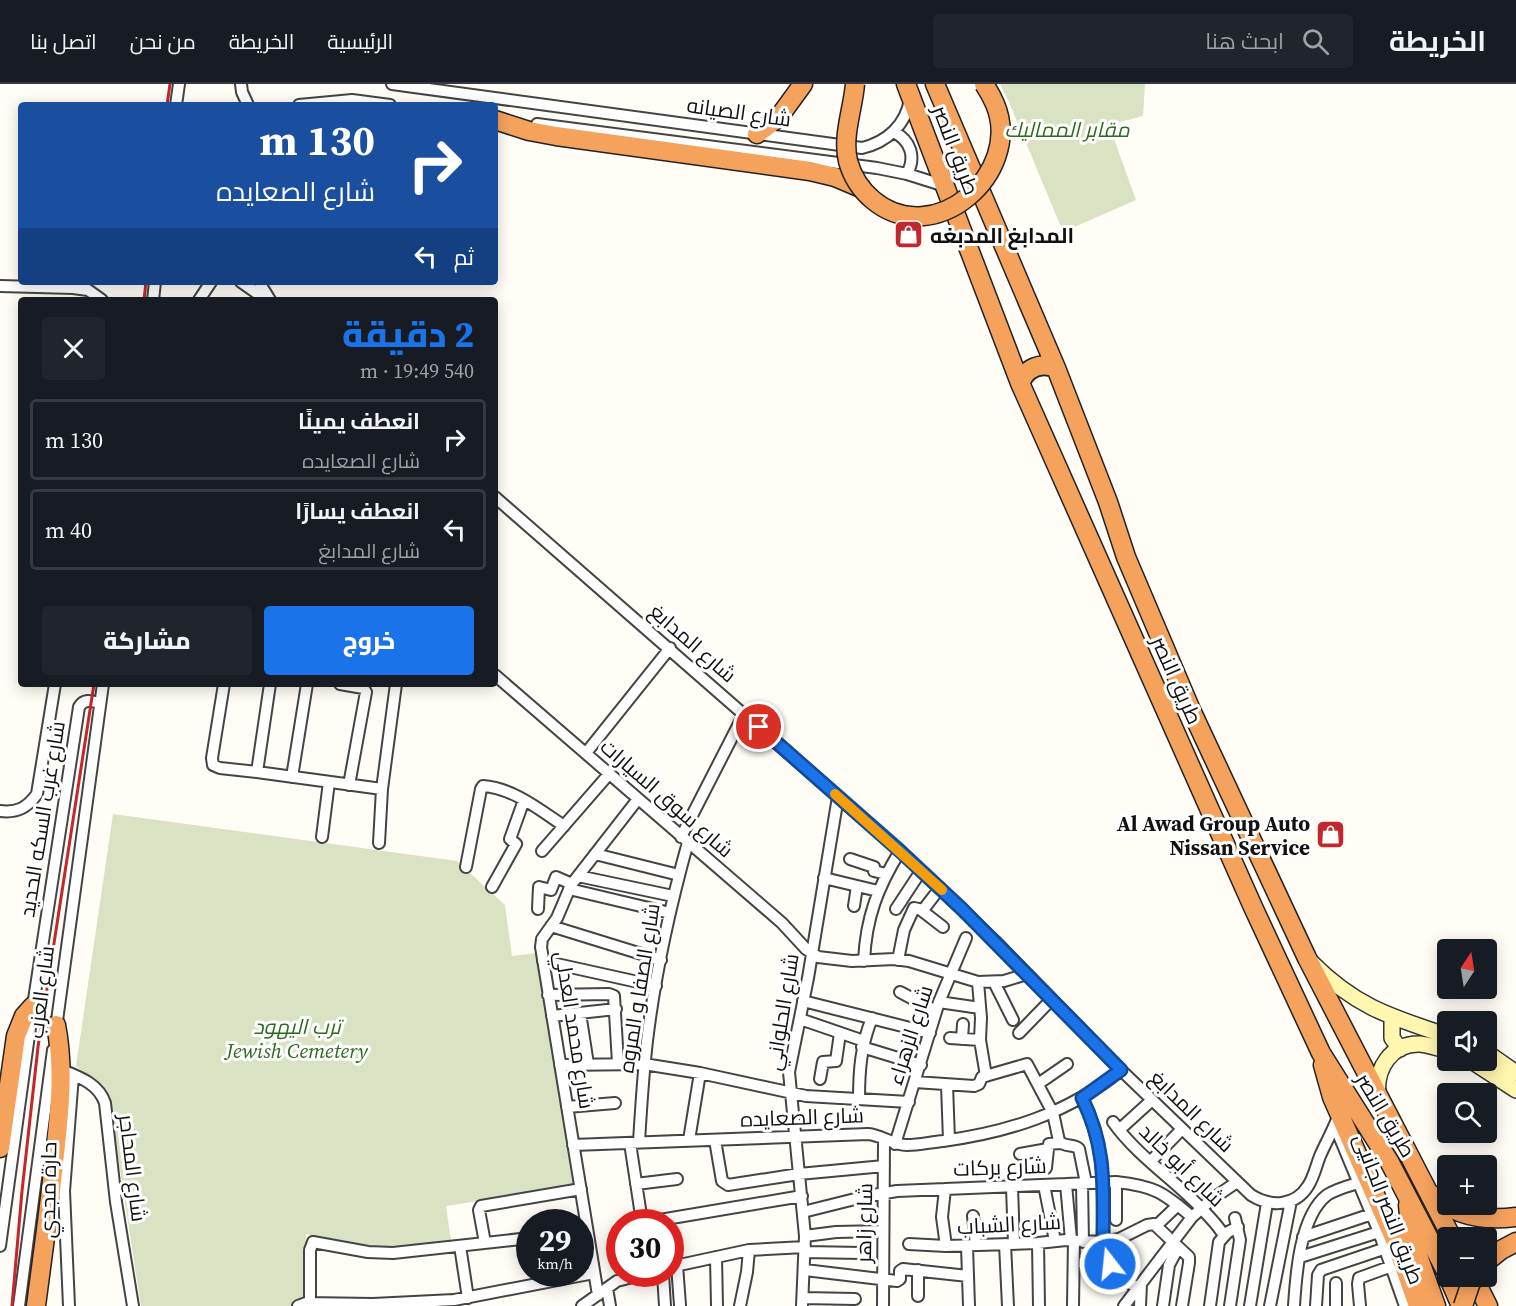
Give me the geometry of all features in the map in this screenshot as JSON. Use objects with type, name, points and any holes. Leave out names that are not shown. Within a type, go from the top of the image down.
[{"type":"highway","points":[[758,134],[788,106],[803,84]]},
{"type":"highway","points":[[855,84],[846,143],[851,171],[861,188]]},
{"type":"highway","name":"طريق النصر","points":[[935,84],[1056,368],[1108,502],[1126,557],[1191,710],[1307,958],[1446,1227]]},
{"type":"highway","points":[[498,120],[529,131],[556,136],[810,171],[835,177],[861,188],[883,207],[910,216],[927,216],[945,212],[967,198],[981,184],[992,167],[999,137],[996,105],[984,84]]},
{"type":"highway","name":"طريق النصر","points":[[908,90],[1020,383],[1248,896],[1321,1053],[1389,1161],[1437,1254]]},
{"type":"highway","points":[[1020,383],[1023,376],[1035,367],[1042,365],[1056,368]]},
{"type":"highway","points":[[0,1148],[16,1036],[24,1016],[33,1006]]},
{"type":"highway","points":[[36,1306],[60,1106],[62,1070],[56,1025]]},
{"type":"highway","points":[[1321,1053],[1337,1120],[1353,1143],[1392,1232],[1418,1306]]},
{"type":"highway","points":[[1428,1191],[1453,1210],[1473,1217],[1493,1219],[1516,1217]]},
{"type":"highway","points":[[1408,1197],[1411,1236],[1436,1306]]},
{"type":"highway","points":[[1497,1253],[1516,1242]]},
{"type":"highway","name":"طريق النصر","points":[[1453,1287],[1462,1306]]},
{"type":"highway","points":[[1462,1306],[1469,1287]]},
{"type":"highway","points":[[1479,1287],[1488,1306]]},
{"type":"street","points":[[176,102],[179,84]]},
{"type":"street","points":[[241,84],[247,102]]},
{"type":"street","name":"شارع الصيانه","points":[[392,84],[862,148],[879,143],[894,132]]},
{"type":"street","points":[[908,90],[903,119],[894,132],[910,147],[912,164],[908,174]]},
{"type":"street","points":[[331,102],[352,100],[367,102]]},
{"type":"street","name":"شارع الصيانه","points":[[498,119],[862,166],[908,174],[946,186]]},
{"type":"street","points":[[0,285],[73,288],[88,290],[98,297]]},
{"type":"street","points":[[246,285],[264,297]]},
{"type":"street","name":"شارع المدابغ","points":[[498,500],[900,851],[1237,1182],[1251,1195],[1267,1203]]},
{"type":"street","points":[[586,753],[670,648]]},
{"type":"street","name":"شارع سوق السيارات","points":[[498,678],[782,923],[811,954]]},
{"type":"street","points":[[0,811],[13,812],[23,809],[37,794],[55,687]]},
{"type":"street","name":"شارع العزب","points":[[56,1025],[103,687]]},
{"type":"street","points":[[224,687],[213,765],[220,768],[382,789]]},
{"type":"street","points":[[257,772],[270,687]]},
{"type":"street","points":[[292,777],[307,687]]},
{"type":"street","points":[[349,785],[366,692],[363,688],[357,687]]},
{"type":"street","points":[[379,843],[382,789],[396,687]]},
{"type":"street","name":"شارع غرب السكه الحديد","points":[[0,1246],[33,1006],[79,707],[87,700],[100,703]]},
{"type":"street","name":"شارع الصفا و المروه","points":[[640,1209],[634,1143],[656,986],[685,840],[744,714]]},
{"type":"street","points":[[542,851],[609,774]]},
{"type":"street","points":[[322,837],[329,782]]},
{"type":"street","points":[[466,867],[482,786],[524,800],[564,826]]},
{"type":"street","name":"شارع الحلواني","points":[[802,1302],[805,1245],[802,1196],[790,1093],[791,1057],[800,1019],[838,797]]},
{"type":"street","name":"شارع محمد العدلي","points":[[582,1209],[548,995],[542,942],[559,914],[573,883],[638,799]]},
{"type":"street","points":[[492,887],[516,845],[510,838],[524,800]]},
{"type":"street","points":[[864,961],[867,926],[878,891],[900,851]]},
{"type":"street","points":[[595,854],[679,875]]},
{"type":"street","points":[[850,859],[874,867],[874,871],[886,874]]},
{"type":"street","points":[[896,909],[921,871]]},
{"type":"street","points":[[538,909],[539,888],[551,890],[556,877],[670,913]]},
{"type":"street","points":[[824,878],[878,891]]},
{"type":"street","points":[[573,883],[674,896]]},
{"type":"street","points":[[854,906],[857,886]]},
{"type":"street","points":[[921,910],[940,888]]},
{"type":"street","points":[[898,960],[904,930],[914,908],[921,910],[942,927]]},
{"type":"street","points":[[551,926],[661,960]]},
{"type":"street","name":"شارع الزهراء","points":[[890,1142],[909,1102],[938,1006],[966,938]]},
{"type":"street","points":[[811,954],[836,959],[898,960],[924,964],[978,982],[994,982],[1027,974]]},
{"type":"street","points":[[1307,958],[1331,981],[1370,1008],[1392,1018],[1437,1032]]},
{"type":"street","points":[[543,961],[656,986]]},
{"type":"street","points":[[978,982],[980,1040],[986,1076]]},
{"type":"street","points":[[994,982],[1013,1020]]},
{"type":"street","points":[[900,992],[938,1006],[980,1008]]},
{"type":"street","points":[[548,995],[611,994],[615,997],[618,1063]]},
{"type":"street","points":[[1019,1033],[1052,999]]},
{"type":"street","points":[[803,1001],[930,1033]]},
{"type":"street","points":[[552,1016],[616,1009]]},
{"type":"street","points":[[580,1013],[588,1064]]},
{"type":"street","points":[[859,1099],[859,1065],[872,1018]]},
{"type":"street","points":[[1392,1018],[1390,1024],[1392,1038],[1400,1049]]},
{"type":"street","points":[[800,1019],[921,1065]]},
{"type":"street","points":[[963,1024],[956,1038],[980,1040]]},
{"type":"street","points":[[820,1079],[823,1062],[836,1061],[840,1033]]},
{"type":"street","points":[[1378,1095],[1377,1081],[1381,1068],[1389,1057],[1400,1049],[1420,1044],[1437,1048]]},
{"type":"street","points":[[1497,1060],[1516,1073]]},
{"type":"street","points":[[560,1065],[644,1064],[700,1073],[790,1093],[909,1102]]},
{"type":"street","points":[[915,1082],[974,1086],[979,1084],[981,1077],[1025,1064],[1038,1083],[1053,1113],[1060,1143]]},
{"type":"street","points":[[1038,1083],[1067,1064]]},
{"type":"street","name":"شارع العزب","points":[[19,1306],[62,1070]]},
{"type":"street","name":"حارة مجدي","points":[[62,1070],[69,1306]]},
{"type":"street","name":"شارع المحاجر","points":[[62,1070],[96,1087],[105,1103],[116,1202],[133,1306]]},
{"type":"street","name":"شارع الصعايده","points":[[573,1145],[867,1134],[906,1145],[949,1140],[993,1133],[1053,1113],[1082,1098],[1121,1070]]},
{"type":"street","points":[[1487,1071],[1516,1090]]},
{"type":"street","points":[[689,1140],[700,1073]]},
{"type":"street","points":[[947,1085],[949,1140]]},
{"type":"street","points":[[1082,1098],[1095,1127],[1103,1165],[1105,1242],[1112,1270],[1121,1278],[1139,1286]]},
{"type":"street","name":"شارع أبو خالد","points":[[1152,1100],[1116,1126],[1201,1208],[1224,1236]]},
{"type":"street","points":[[567,1107],[615,1103]]},
{"type":"street","points":[[1250,1306],[1267,1203],[1291,1201],[1307,1188],[1337,1120]]},
{"type":"street","name":"طريق النصر الجانيى","points":[[1337,1120],[1358,1183],[1386,1248],[1406,1306]]},
{"type":"street","points":[[1151,1161],[1182,1129]]},
{"type":"street","points":[[715,1140],[722,1181],[726,1185],[799,1174],[884,1166]]},
{"type":"street","name":"شارع زاهر","points":[[883,1306],[884,1166],[890,1142]]},
{"type":"street","points":[[1046,1168],[1049,1144],[1060,1143],[1078,1147],[1084,1183],[1076,1241],[1073,1306]]},
{"type":"street","points":[[1020,1154],[1048,1149]]},
{"type":"street","points":[[636,1185],[677,1179]]},
{"type":"street","points":[[1116,1182],[1116,1220]]},
{"type":"street","name":"شارع بركات","points":[[803,1212],[884,1192],[1116,1182],[1146,1186],[1166,1195],[1192,1217]]},
{"type":"street","points":[[1124,1306],[1175,1245],[1192,1217],[1237,1182]]},
{"type":"street","points":[[1294,1306],[1303,1237],[1312,1212],[1332,1192],[1358,1183]]},
{"type":"street","points":[[1066,1184],[1076,1241]]},
{"type":"street","points":[[1044,1185],[1055,1241]]},
{"type":"street","points":[[1008,1306],[1012,1187]]},
{"type":"street","points":[[485,1243],[479,1210],[481,1206],[581,1189]]},
{"type":"street","points":[[945,1189],[942,1217],[946,1246]]},
{"type":"street","points":[[684,1216],[802,1196]]},
{"type":"street","points":[[1270,1306],[1291,1201]]},
{"type":"street","points":[[1178,1205],[1156,1226],[1187,1255],[1189,1260],[1182,1306]]},
{"type":"street","points":[[1303,1237],[1372,1214]]},
{"type":"street","points":[[969,1306],[968,1276],[973,1216]]},
{"type":"street","points":[[1209,1306],[1218,1246],[1237,1222],[1240,1240],[1230,1306]]},
{"type":"street","name":"شارع الشباب","points":[[909,1244],[971,1246],[1055,1241],[1105,1242],[1127,1236],[1147,1225],[1156,1226]]},
{"type":"street","points":[[805,1245],[836,1232],[884,1231]]},
{"type":"street","points":[[1300,1257],[1379,1232]]},
{"type":"street","points":[[310,1303],[312,1243],[318,1242],[381,1254],[516,1240]]},
{"type":"street","points":[[1038,1243],[1039,1306]]},
{"type":"street","points":[[684,1264],[749,1250],[805,1245],[862,1253]]},
{"type":"street","points":[[1163,1306],[1169,1265],[1175,1245]]},
{"type":"street","points":[[460,1246],[468,1298]]},
{"type":"street","points":[[1316,1306],[1320,1272],[1386,1248]]},
{"type":"street","points":[[740,1306],[749,1250]]},
{"type":"street","points":[[716,1257],[717,1306]]},
{"type":"street","points":[[1360,1306],[1358,1280],[1392,1266]]},
{"type":"street","points":[[805,1270],[899,1280],[902,1269],[968,1276]]},
{"type":"street","points":[[918,1270],[918,1296]]},
{"type":"street","points":[[1336,1283],[1336,1306]]},
{"type":"street","points":[[1139,1286],[1140,1306]]},
{"type":"street","points":[[298,1306],[302,1303],[358,1305],[435,1302],[523,1287]]},
{"type":"street","points":[[594,1299],[609,1287]]},
{"type":"street","points":[[664,1287],[665,1306]]},
{"type":"street","points":[[677,1287],[680,1305]]},
{"type":"street","name":"شارع محمد العدلي","points":[[594,1299],[610,1306]]},
{"type":"street","points":[[802,1302],[855,1299]]},
{"type":"green space","name":"مقابر المماليك","points":[[1000,84],[1145,84],[1143,116],[1109,125],[1136,200],[1063,232]]},
{"type":"green space","name":"ترب اليهود Jewish Cemetery","points":[[113,814],[457,861],[505,905],[512,956],[537,953],[574,1186],[446,1206],[451,1241],[403,1247],[368,1247],[306,1234],[305,1298],[293,1301],[293,1306],[141,1306],[108,1093],[76,1066]]},
{"type":"railway","points":[[167,102],[170,84]]},
{"type":"railway","points":[[144,297],[146,285]]},
{"type":"railway","points":[[12,1306],[38,1047],[94,687]]},
{"type":"slow traffic","points":[[835,794],[942,890]]},
{"type":"place","name":"المدابغ المدبغه","points":[[909,235]]},
{"type":"place","name":"Al Awad Group Auto Nissan Service","points":[[1331,835]]},
{"type":"route","points":[[759,727],[962,909],[1121,1070],[1082,1098],[1095,1127],[1103,1165],[1103,1242],[1107,1242],[1110,1264]]}]
